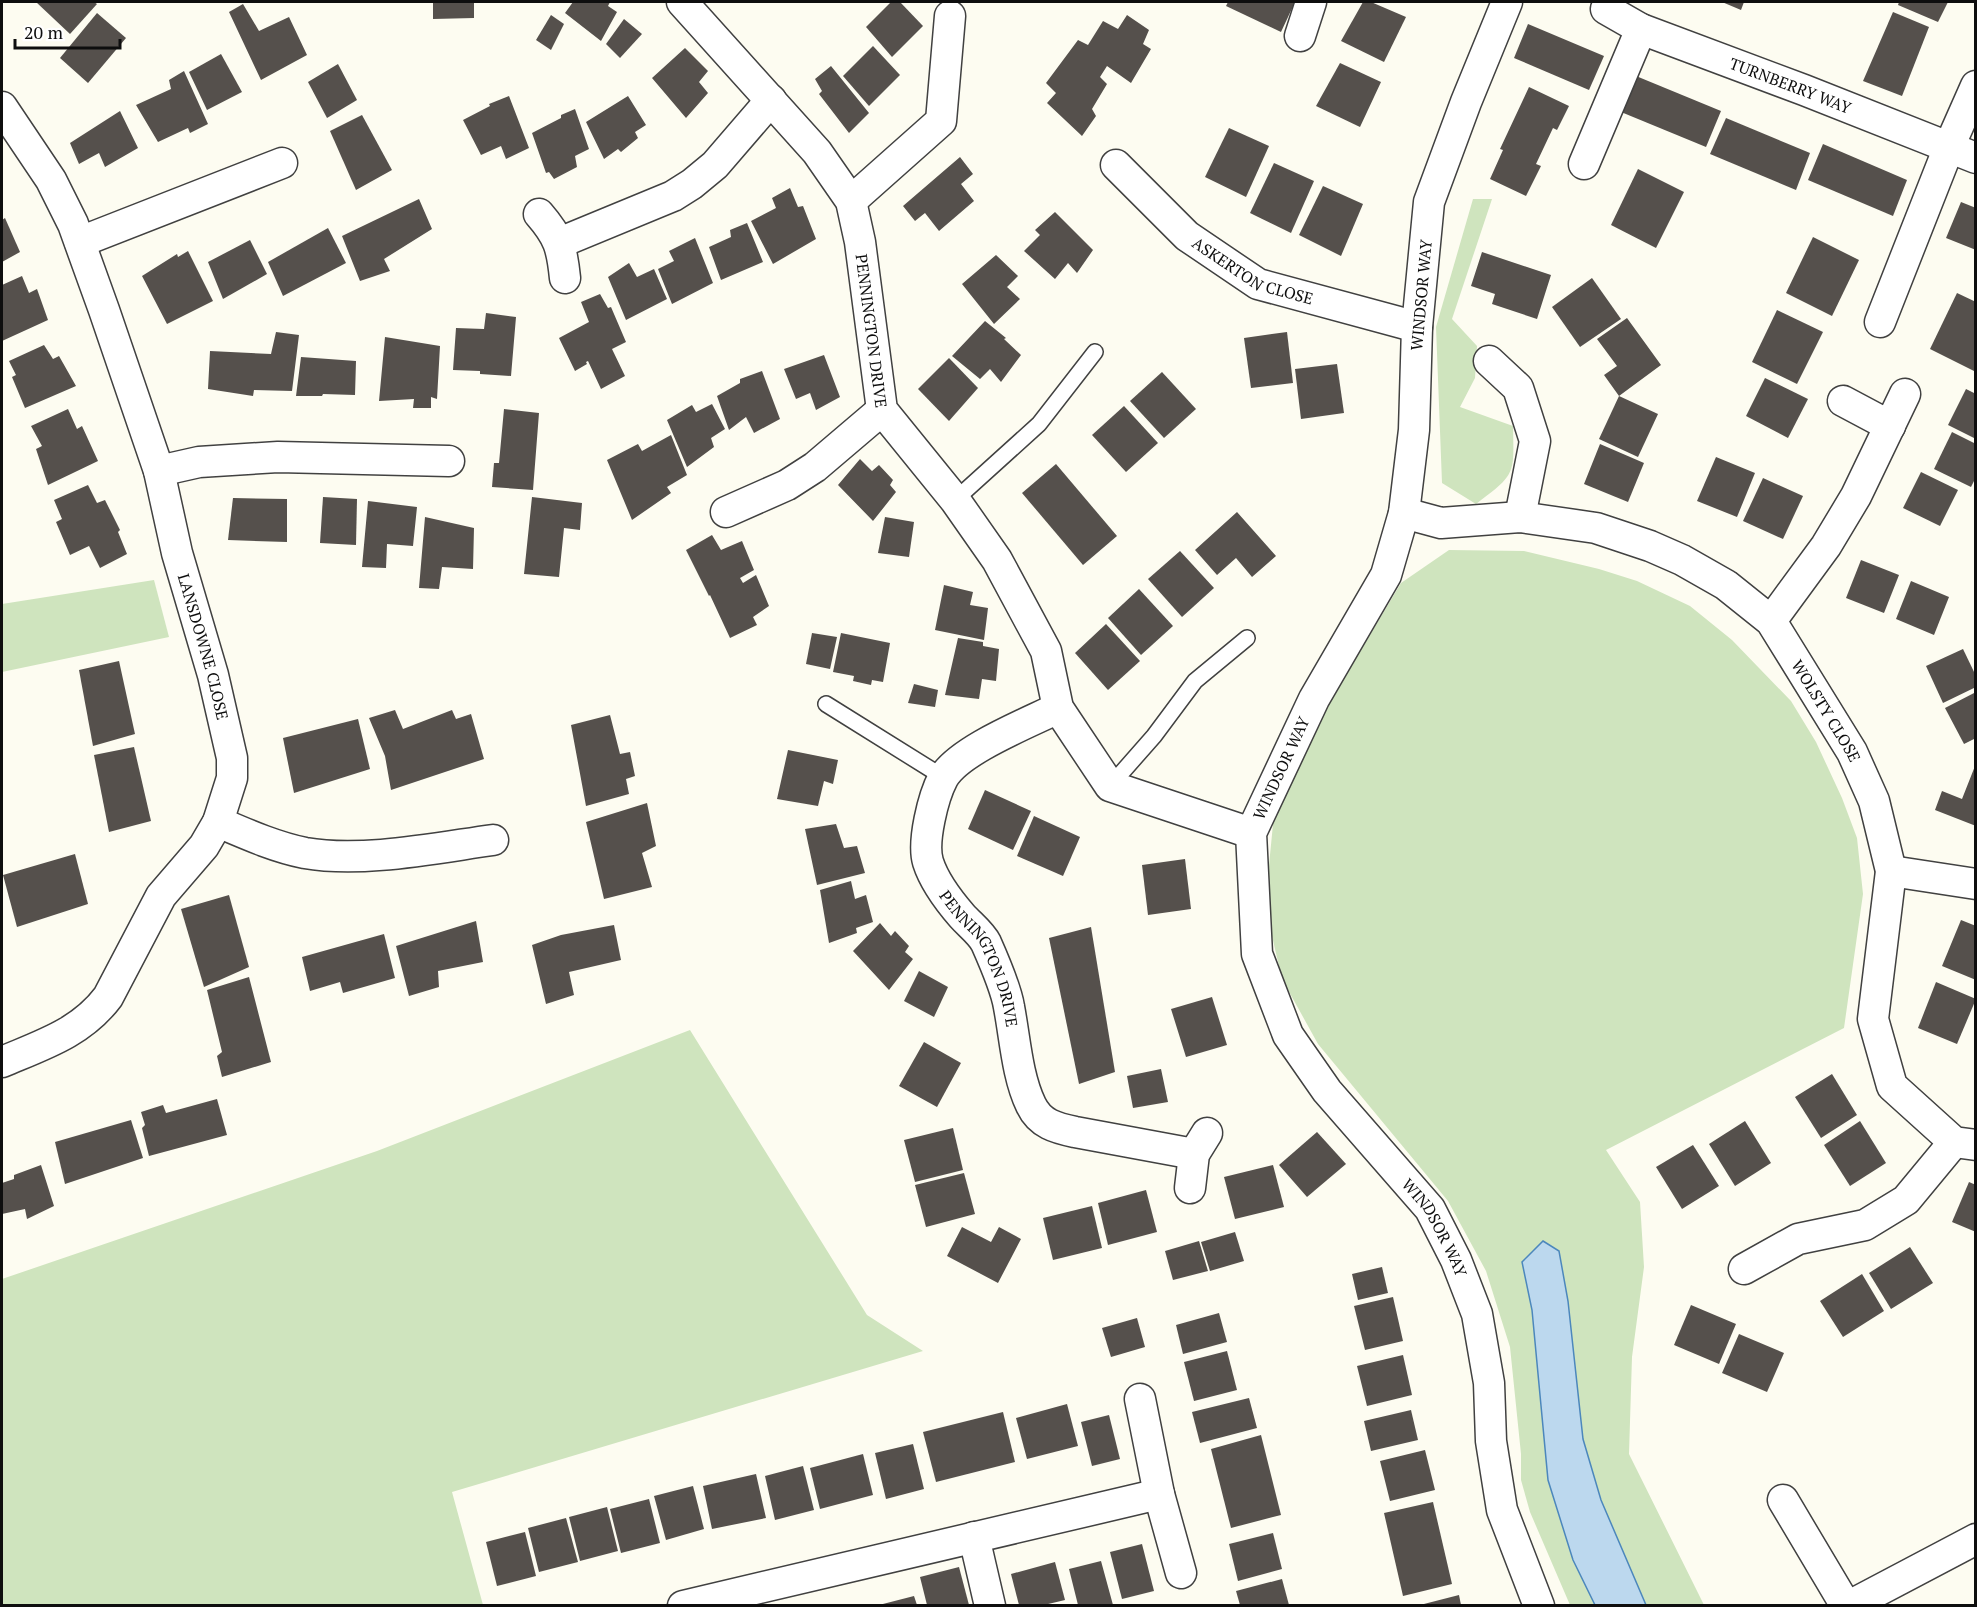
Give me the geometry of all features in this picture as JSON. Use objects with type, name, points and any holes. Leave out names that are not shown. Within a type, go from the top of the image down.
[{"type":"street","name":"PENNINGTON DRIVE","points":[[682,2],[817,152],[851,201],[860,242],[882,410],[955,500],[997,560],[1046,651],[1058,708],[1110,786]]},
{"type":"street","points":[[1300,36],[1311,2]]},
{"type":"street","name":"WINDSOR WAY","points":[[1507,2],[1466,102],[1429,202],[1417,327],[1414,430],[1404,513],[1386,575],[1314,699],[1251,833],[1257,954],[1288,1035],[1327,1091],[1430,1209],[1456,1260],[1477,1314],[1489,1383],[1491,1442],[1502,1510],[1539,1605]]},
{"type":"street","name":"TURNBERRY WAY","points":[[1606,9],[1641,29],[1962,152]]},
{"type":"street","points":[[851,201],[941,121],[950,16]]},
{"type":"street","points":[[1584,164],[1641,29]]},
{"type":"street","points":[[1880,322],[1962,152],[1976,86]]},
{"type":"street","points":[[559,243],[673,196],[692,184],[715,165],[771,100]]},
{"type":"street","name":"LANSDOWNE CLOSE","points":[[2,107],[51,180],[73,224],[159,471],[177,554],[213,675],[229,741],[232,778],[218,822],[204,846],[161,896],[147,918],[121,975],[98,1010],[81,1026],[63,1036],[2,1062]]},
{"type":"street","points":[[80,242],[282,163]]},
{"type":"street","name":"ASKERTON CLOSE","points":[[1116,165],[1187,236],[1258,284],[1417,327]]},
{"type":"street","points":[[539,214],[555,232],[565,278]]},
{"type":"street","points":[[1489,361],[1518,388],[1535,441],[1520,517]]},
{"type":"street","points":[[1771,621],[1826,546],[1856,496],[1905,394]]},
{"type":"street","points":[[1843,401],[1890,426]]},
{"type":"street","points":[[726,512],[796,479],[882,410]]},
{"type":"street","points":[[159,471],[199,462],[278,457],[449,461]]},
{"type":"street","name":"WOLSTY CLOSE","points":[[1404,513],[1441,523],[1520,517],[1596,528],[1650,546],[1682,560],[1726,585],[1771,621],[1852,752],[1874,801],[1891,871],[1873,1019],[1892,1086],[1965,1144]]},
{"type":"street","name":"PENNINGTON DRIVE","points":[[1058,708],[966,755],[943,777],[932,809],[926,840],[928,861],[936,880],[960,914],[985,940],[1009,1004],[1016,1055],[1030,1104],[1040,1119],[1056,1128],[1075,1132],[1201,1143],[1190,1188]]},
{"type":"street","points":[[1110,786],[1251,833]]},
{"type":"street","points":[[218,822],[275,845],[306,853],[332,855],[377,855],[493,840]]},
{"type":"street","points":[[1891,871],[1976,884]]},
{"type":"street","points":[[1744,1269],[1798,1239],[1865,1225],[1906,1200],[1965,1144]]},
{"type":"street","points":[[1140,1399],[1180,1573]]},
{"type":"street","points":[[683,1605],[1160,1494]]},
{"type":"street","points":[[1783,1500],[1847,1605],[1976,1539]]},
{"type":"street","points":[[974,1537],[990,1605]]},
{"type":"lane","points":[[955,500],[1039,424],[1095,352]]},
{"type":"lane","points":[[1110,786],[1154,736],[1195,681],[1247,638]]},
{"type":"lane","points":[[826,704],[943,777]]},
{"type":"green space","points":[[1473,199],[1492,199],[1452,319],[1477,346],[1475,378],[1460,407],[1513,426],[1513,455],[1510,472],[1499,486],[1476,504],[1442,483],[1436,327]]},
{"type":"green space","points":[[1449,550],[1524,551],[1599,569],[1637,581],[1690,606],[1732,640],[1791,701],[1816,742],[1842,798],[1857,838],[1863,894],[1844,1028],[1606,1150],[1640,1202],[1644,1267],[1632,1357],[1629,1454],[1704,1605],[1570,1605],[1530,1512],[1521,1480],[1521,1454],[1510,1347],[1486,1271],[1448,1201],[1318,1044],[1282,979],[1265,906],[1274,814],[1319,720],[1401,583]]},
{"type":"green space","points":[[154,580],[169,637],[2,672],[2,604]]},
{"type":"green space","points":[[690,1030],[867,1315],[923,1351],[452,1492],[483,1605],[2,1605],[2,1279],[377,1151]]},
{"type":"water","points":[[1543,1241],[1559,1251],[1568,1301],[1583,1439],[1601,1500],[1646,1605],[1595,1605],[1573,1560],[1548,1480],[1532,1310],[1522,1262]]},
{"type":"building","points":[[36,2],[94,2],[97,4],[70,34]]},
{"type":"building","points":[[433,2],[474,2],[474,18],[433,19]]},
{"type":"building","points":[[573,2],[610,2],[608,6],[617,12],[601,41],[565,13]]},
{"type":"building","points":[[891,2],[900,2],[923,26],[892,57],[866,27]]},
{"type":"building","points":[[1228,2],[1295,2],[1281,32],[1226,6]]},
{"type":"building","points":[[1363,2],[1371,2],[1406,17],[1384,62],[1341,41]]},
{"type":"building","points":[[1722,2],[1744,2],[1741,10]]},
{"type":"building","points":[[1899,2],[1948,2],[1938,22],[1898,5]]},
{"type":"building","points":[[243,4],[259,31],[289,17],[307,55],[261,80],[229,12]]},
{"type":"building","points":[[1893,12],[1929,27],[1902,96],[1863,81]]},
{"type":"building","points":[[97,13],[126,38],[88,83],[60,58]]},
{"type":"building","points":[[551,15],[564,24],[551,50],[536,40]]},
{"type":"building","points":[[1127,15],[1149,30],[1143,44],[1151,49],[1131,83],[1107,66],[1100,77],[1107,84],[1092,109],[1096,116],[1082,136],[1047,103],[1056,93],[1046,83],[1078,40],[1088,45],[1103,21],[1118,29]]},
{"type":"building","points":[[624,19],[642,34],[620,58],[606,44]]},
{"type":"building","points":[[1528,24],[1604,56],[1589,90],[1514,58]]},
{"type":"building","points":[[873,46],[900,75],[869,106],[843,76]]},
{"type":"building","points":[[685,48],[708,71],[699,82],[708,93],[686,118],[652,78]]},
{"type":"building","points":[[221,54],[242,92],[207,110],[189,72]]},
{"type":"building","points":[[1340,63],[1381,82],[1360,127],[1316,106]]},
{"type":"building","points":[[338,64],[357,100],[327,118],[308,82]]},
{"type":"building","points":[[831,66],[869,113],[849,133],[819,94],[822,91],[815,79]]},
{"type":"building","points":[[184,71],[208,124],[190,133],[188,128],[158,142],[136,105],[171,89],[169,80]]},
{"type":"building","points":[[1636,76],[1721,111],[1706,147],[1621,112]]},
{"type":"building","points":[[1529,87],[1569,106],[1557,130],[1553,128],[1536,164],[1541,166],[1526,196],[1490,179],[1503,150],[1500,149]]},
{"type":"building","points":[[509,96],[529,148],[506,159],[501,146],[481,155],[463,120],[490,106],[489,104]]},
{"type":"building","points":[[628,96],[646,125],[635,132],[638,138],[621,152],[618,149],[604,159],[586,122]]},
{"type":"building","points":[[575,109],[589,149],[575,156],[577,167],[554,179],[549,172],[546,173],[532,133]]},
{"type":"building","points":[[120,111],[138,148],[105,167],[99,153],[79,164],[70,143]]},
{"type":"building","points":[[362,115],[392,170],[356,190],[330,131]]},
{"type":"building","points":[[1726,118],[1810,153],[1796,190],[1710,154]]},
{"type":"building","points":[[1229,128],[1269,146],[1246,197],[1205,177]]},
{"type":"building","points":[[1823,144],[1907,180],[1893,216],[1808,180]]},
{"type":"building","points":[[960,157],[973,174],[961,184],[974,201],[939,231],[925,213],[915,221],[903,206]]},
{"type":"building","points":[[1274,163],[1314,181],[1291,233],[1250,213]]},
{"type":"building","points":[[1638,169],[1684,192],[1656,248],[1611,225]]},
{"type":"building","points":[[1323,186],[1363,204],[1341,256],[1299,235]]},
{"type":"building","points":[[790,188],[798,207],[803,206],[816,239],[773,264],[751,221],[776,208],[772,198]]},
{"type":"building","points":[[419,199],[432,229],[384,259],[390,271],[360,281],[342,236]]},
{"type":"building","points":[[1961,202],[1976,208],[1976,250],[1946,238]]},
{"type":"building","points":[[1055,212],[1093,250],[1077,273],[1068,263],[1055,279],[1024,251],[1040,235],[1035,230]]},
{"type":"building","points":[[5,218],[20,252],[2,262],[2,220]]},
{"type":"building","points":[[747,223],[763,262],[721,280],[709,247],[731,237],[730,230]]},
{"type":"building","points":[[328,228],[346,263],[283,296],[268,262]]},
{"type":"building","points":[[1813,237],[1859,260],[1832,316],[1786,293]]},
{"type":"building","points":[[695,238],[713,283],[672,304],[658,269],[674,261],[669,251]]},
{"type":"building","points":[[250,240],[267,274],[223,299],[208,262]]},
{"type":"building","points":[[188,251],[213,301],[167,324],[142,276],[177,254],[178,257]]},
{"type":"building","points":[[1482,252],[1551,275],[1537,319],[1492,304],[1495,294],[1471,286]]},
{"type":"building","points":[[996,255],[1018,276],[1007,287],[1020,299],[994,324],[962,284]]},
{"type":"building","points":[[629,263],[637,277],[654,269],[667,299],[626,320],[608,277]]},
{"type":"building","points":[[22,276],[29,293],[37,289],[48,320],[2,341],[2,285]]},
{"type":"building","points":[[1592,278],[1621,319],[1580,347],[1552,307]]},
{"type":"building","points":[[1957,293],[1976,302],[1976,372],[1930,349]]},
{"type":"building","points":[[600,294],[608,308],[611,307],[626,342],[612,349],[625,376],[601,389],[588,361],[575,371],[559,338],[589,322],[581,302]]},
{"type":"building","points":[[1777,310],[1823,332],[1797,384],[1752,362]]},
{"type":"building","points":[[486,313],[516,317],[511,376],[453,370],[456,328],[484,329]]},
{"type":"building","points":[[1627,318],[1661,365],[1619,396],[1604,375],[1617,366],[1597,339]]},
{"type":"building","points":[[985,321],[1006,338],[1004,339],[1021,355],[1001,382],[990,369],[980,379],[952,356]]},
{"type":"building","points":[[276,332],[299,335],[292,391],[254,390],[253,396],[208,389],[210,351],[271,354]]},
{"type":"building","points":[[1287,332],[1293,383],[1251,388],[1244,338]]},
{"type":"building","points":[[385,337],[440,346],[437,399],[431,397],[431,408],[413,408],[414,399],[379,401]]},
{"type":"building","points":[[44,345],[53,359],[59,356],[76,386],[25,408],[12,377],[16,375],[9,361]]},
{"type":"building","points":[[824,355],[840,397],[816,410],[810,393],[796,399],[784,369]]},
{"type":"building","points":[[301,357],[356,361],[355,395],[296,396]]},
{"type":"building","points":[[949,358],[978,388],[949,421],[918,389]]},
{"type":"building","points":[[1337,364],[1344,413],[1301,419],[1295,369]]},
{"type":"building","points":[[762,371],[780,419],[754,433],[746,417],[729,430],[717,396],[740,383],[740,379]]},
{"type":"building","points":[[1162,372],[1196,409],[1164,438],[1130,401]]},
{"type":"building","points":[[1765,378],[1808,399],[1788,438],[1746,416]]},
{"type":"building","points":[[1966,389],[1976,394],[1976,439],[1948,425]]},
{"type":"building","points":[[1619,396],[1658,414],[1638,457],[1599,439]]},
{"type":"building","points":[[712,404],[725,429],[711,438],[714,447],[687,467],[667,420],[692,405],[696,412]]},
{"type":"building","points":[[1124,406],[1158,443],[1126,472],[1092,435]]},
{"type":"building","points":[[68,409],[77,429],[82,426],[98,461],[48,485],[36,449],[42,446],[31,426]]},
{"type":"building","points":[[504,409],[539,413],[533,490],[492,487],[494,463],[499,463]]},
{"type":"building","points":[[1952,432],[1976,444],[1976,477],[1971,487],[1934,469]]},
{"type":"building","points":[[671,435],[687,475],[667,487],[671,493],[632,520],[607,460],[638,444],[642,451]]},
{"type":"building","points":[[1600,444],[1644,463],[1628,502],[1584,484]]},
{"type":"building","points":[[1716,457],[1755,473],[1737,517],[1697,501]]},
{"type":"building","points":[[860,459],[872,471],[879,465],[893,480],[890,485],[896,492],[873,521],[838,485]]},
{"type":"building","points":[[1056,464],[1117,536],[1083,565],[1022,493]]},
{"type":"building","points":[[1921,472],[1958,490],[1940,526],[1903,508]]},
{"type":"building","points":[[1763,478],[1803,496],[1783,539],[1743,521]]},
{"type":"building","points":[[88,485],[97,503],[105,500],[120,530],[118,532],[127,554],[100,568],[89,546],[70,555],[56,522],[62,519],[54,500]]},
{"type":"building","points":[[323,497],[357,499],[356,545],[320,543]]},
{"type":"building","points":[[532,497],[582,503],[580,530],[564,528],[559,577],[524,574]]},
{"type":"building","points":[[233,498],[287,499],[287,542],[228,540]]},
{"type":"building","points":[[368,501],[417,507],[413,546],[387,544],[386,568],[362,567]]},
{"type":"building","points":[[1237,512],[1276,556],[1252,577],[1236,558],[1217,575],[1195,550]]},
{"type":"building","points":[[425,517],[474,528],[473,569],[442,567],[439,589],[419,588]]},
{"type":"building","points":[[885,517],[914,522],[909,557],[878,553]]},
{"type":"building","points":[[712,535],[721,550],[742,541],[754,570],[740,578],[743,583],[756,575],[769,606],[753,617],[757,625],[730,638],[686,550]]},
{"type":"building","points":[[1180,551],[1214,588],[1182,617],[1148,579]]},
{"type":"building","points":[[1861,560],[1899,575],[1884,613],[1846,598]]},
{"type":"building","points":[[1911,581],[1949,597],[1934,635],[1896,619]]},
{"type":"building","points":[[944,585],[973,592],[970,605],[988,608],[984,640],[935,630]]},
{"type":"building","points":[[1139,589],[1173,626],[1141,655],[1108,618]]},
{"type":"building","points":[[1106,624],[1140,661],[1108,690],[1075,653]]},
{"type":"building","points":[[812,633],[837,637],[830,669],[806,664]]},
{"type":"building","points":[[841,633],[890,643],[883,682],[872,680],[871,685],[853,681],[854,676],[833,672]]},
{"type":"building","points":[[958,638],[983,642],[983,646],[999,649],[996,681],[982,679],[979,699],[945,695]]},
{"type":"building","points":[[1963,649],[1976,676],[1976,687],[1943,703],[1926,666]]},
{"type":"building","points":[[119,661],[135,734],[93,746],[79,670]]},
{"type":"building","points":[[914,684],[938,690],[935,707],[908,703]]},
{"type":"building","points":[[1976,692],[1976,738],[1964,744],[1945,708]]},
{"type":"building","points":[[395,710],[403,729],[452,710],[456,719],[471,714],[484,759],[391,790],[385,756],[369,718]]},
{"type":"building","points":[[610,715],[620,754],[630,752],[635,776],[626,779],[629,794],[586,806],[571,725]]},
{"type":"building","points":[[358,719],[370,769],[294,793],[283,738]]},
{"type":"building","points":[[134,747],[151,821],[109,832],[94,755]]},
{"type":"building","points":[[788,750],[838,760],[833,784],[824,781],[818,806],[777,799]]},
{"type":"building","points":[[1975,766],[1976,826],[1935,810],[1942,791],[1962,799]]},
{"type":"building","points":[[985,790],[1031,811],[1013,850],[968,829]]},
{"type":"building","points":[[647,803],[656,846],[642,853],[652,887],[604,899],[586,822]]},
{"type":"building","points":[[1034,816],[1080,837],[1063,876],[1017,856]]},
{"type":"building","points":[[836,824],[844,848],[857,846],[865,873],[817,885],[805,829]]},
{"type":"building","points":[[75,854],[88,904],[17,927],[3,875]]},
{"type":"building","points":[[1185,859],[1191,909],[1148,915],[1142,865]]},
{"type":"building","points":[[851,881],[855,899],[866,895],[873,922],[856,928],[857,933],[829,943],[820,890]]},
{"type":"building","points":[[229,895],[249,967],[204,987],[181,909]]},
{"type":"building","points":[[1961,920],[1976,926],[1976,980],[1942,966]]},
{"type":"building","points":[[476,921],[483,962],[438,971],[439,987],[409,996],[396,946]]},
{"type":"building","points":[[880,923],[891,936],[895,931],[909,946],[905,952],[913,959],[889,990],[853,951]]},
{"type":"building","points":[[614,925],[621,960],[569,972],[574,995],[546,1004],[532,945],[561,935]]},
{"type":"building","points":[[1091,927],[1115,1072],[1079,1084],[1049,938]]},
{"type":"building","points":[[384,934],[395,978],[343,993],[340,982],[310,991],[302,957]]},
{"type":"building","points":[[919,971],[948,987],[934,1017],[904,1001]]},
{"type":"building","points":[[249,977],[271,1062],[222,1077],[217,1056],[222,1052],[207,990]]},
{"type":"building","points":[[1936,982],[1976,999],[1957,1044],[1918,1028]]},
{"type":"building","points":[[1212,997],[1227,1045],[1186,1057],[1171,1009]]},
{"type":"building","points":[[924,1042],[961,1063],[937,1107],[899,1086]]},
{"type":"building","points":[[1161,1069],[1168,1102],[1133,1108],[1127,1076]]},
{"type":"building","points":[[1832,1074],[1857,1115],[1821,1138],[1795,1097]]},
{"type":"building","points":[[217,1099],[227,1135],[149,1156],[142,1128],[145,1125],[141,1112],[163,1105],[166,1113]]},
{"type":"building","points":[[131,1120],[143,1158],[65,1184],[55,1142]]},
{"type":"building","points":[[1745,1121],[1771,1163],[1735,1186],[1709,1144]]},
{"type":"building","points":[[1860,1121],[1886,1163],[1850,1186],[1824,1145]]},
{"type":"building","points":[[953,1128],[963,1170],[915,1182],[904,1140]]},
{"type":"building","points":[[1317,1132],[1346,1164],[1307,1197],[1279,1165]]},
{"type":"building","points":[[1693,1145],[1719,1186],[1682,1209],[1656,1167]]},
{"type":"building","points":[[41,1165],[54,1206],[27,1219],[25,1209],[2,1214],[2,1183],[14,1179],[14,1175]]},
{"type":"building","points":[[1273,1165],[1284,1207],[1235,1219],[1224,1177]]},
{"type":"building","points":[[964,1173],[975,1214],[926,1227],[915,1185]]},
{"type":"building","points":[[1969,1182],[1976,1185],[1976,1232],[1952,1222]]},
{"type":"building","points":[[1146,1190],[1157,1232],[1108,1245],[1098,1203]]},
{"type":"building","points":[[1092,1206],[1102,1248],[1053,1260],[1043,1218]]},
{"type":"building","points":[[962,1227],[991,1242],[999,1227],[1021,1239],[998,1283],[947,1256]]},
{"type":"building","points":[[1235,1232],[1244,1261],[1210,1271],[1201,1242]]},
{"type":"building","points":[[1199,1241],[1208,1271],[1173,1280],[1165,1251]]},
{"type":"building","points":[[1910,1247],[1933,1283],[1891,1309],[1869,1273]]},
{"type":"building","points":[[1382,1267],[1388,1293],[1358,1300],[1352,1274]]},
{"type":"building","points":[[1862,1274],[1884,1311],[1843,1337],[1820,1301]]},
{"type":"building","points":[[1393,1297],[1403,1341],[1365,1350],[1354,1306]]},
{"type":"building","points":[[1691,1305],[1736,1324],[1719,1364],[1674,1345]]},
{"type":"building","points":[[1219,1313],[1227,1342],[1183,1354],[1176,1325]]},
{"type":"building","points":[[1137,1318],[1145,1347],[1111,1357],[1102,1328]]},
{"type":"building","points":[[1739,1334],[1784,1353],[1767,1392],[1722,1373]]},
{"type":"building","points":[[1227,1351],[1237,1390],[1194,1401],[1184,1362]]},
{"type":"building","points":[[1403,1355],[1412,1395],[1367,1406],[1357,1366]]},
{"type":"building","points":[[1249,1398],[1257,1428],[1200,1443],[1192,1412]]},
{"type":"building","points":[[1067,1404],[1078,1446],[1027,1459],[1016,1418]]},
{"type":"building","points":[[1411,1410],[1418,1440],[1371,1451],[1364,1421]]},
{"type":"building","points":[[1003,1412],[1015,1462],[936,1482],[923,1432]]},
{"type":"building","points":[[1109,1415],[1120,1459],[1092,1466],[1081,1422]]},
{"type":"building","points":[[1261,1435],[1281,1515],[1231,1528],[1211,1449]]},
{"type":"building","points":[[913,1444],[924,1489],[886,1499],[875,1453]]},
{"type":"building","points":[[1425,1450],[1435,1490],[1390,1501],[1380,1461]]},
{"type":"building","points":[[863,1454],[873,1495],[820,1509],[810,1468]]},
{"type":"building","points":[[803,1466],[814,1510],[775,1520],[765,1476]]},
{"type":"building","points":[[756,1474],[766,1518],[712,1529],[703,1486]]},
{"type":"building","points":[[693,1486],[704,1529],[666,1540],[654,1496]]},
{"type":"building","points":[[649,1499],[660,1543],[621,1553],[610,1509]]},
{"type":"building","points":[[1433,1502],[1452,1584],[1403,1596],[1384,1513]]},
{"type":"building","points":[[607,1507],[618,1551],[580,1561],[569,1517]]},
{"type":"building","points":[[566,1518],[578,1562],[539,1572],[528,1528]]},
{"type":"building","points":[[525,1532],[536,1576],[497,1586],[486,1542]]},
{"type":"building","points":[[1273,1533],[1282,1569],[1238,1581],[1229,1544]]},
{"type":"building","points":[[1142,1544],[1154,1591],[1122,1599],[1110,1552]]},
{"type":"building","points":[[1101,1561],[1113,1605],[1078,1605],[1069,1569]]},
{"type":"building","points":[[1055,1562],[1065,1600],[1044,1605],[1019,1605],[1011,1574]]},
{"type":"building","points":[[959,1567],[969,1605],[927,1605],[920,1577]]},
{"type":"building","points":[[1282,1579],[1289,1605],[1240,1605],[1236,1591]]},
{"type":"building","points":[[1459,1595],[1461,1605],[1420,1605]]},
{"type":"building","points":[[914,1596],[917,1605],[879,1605]]}]
